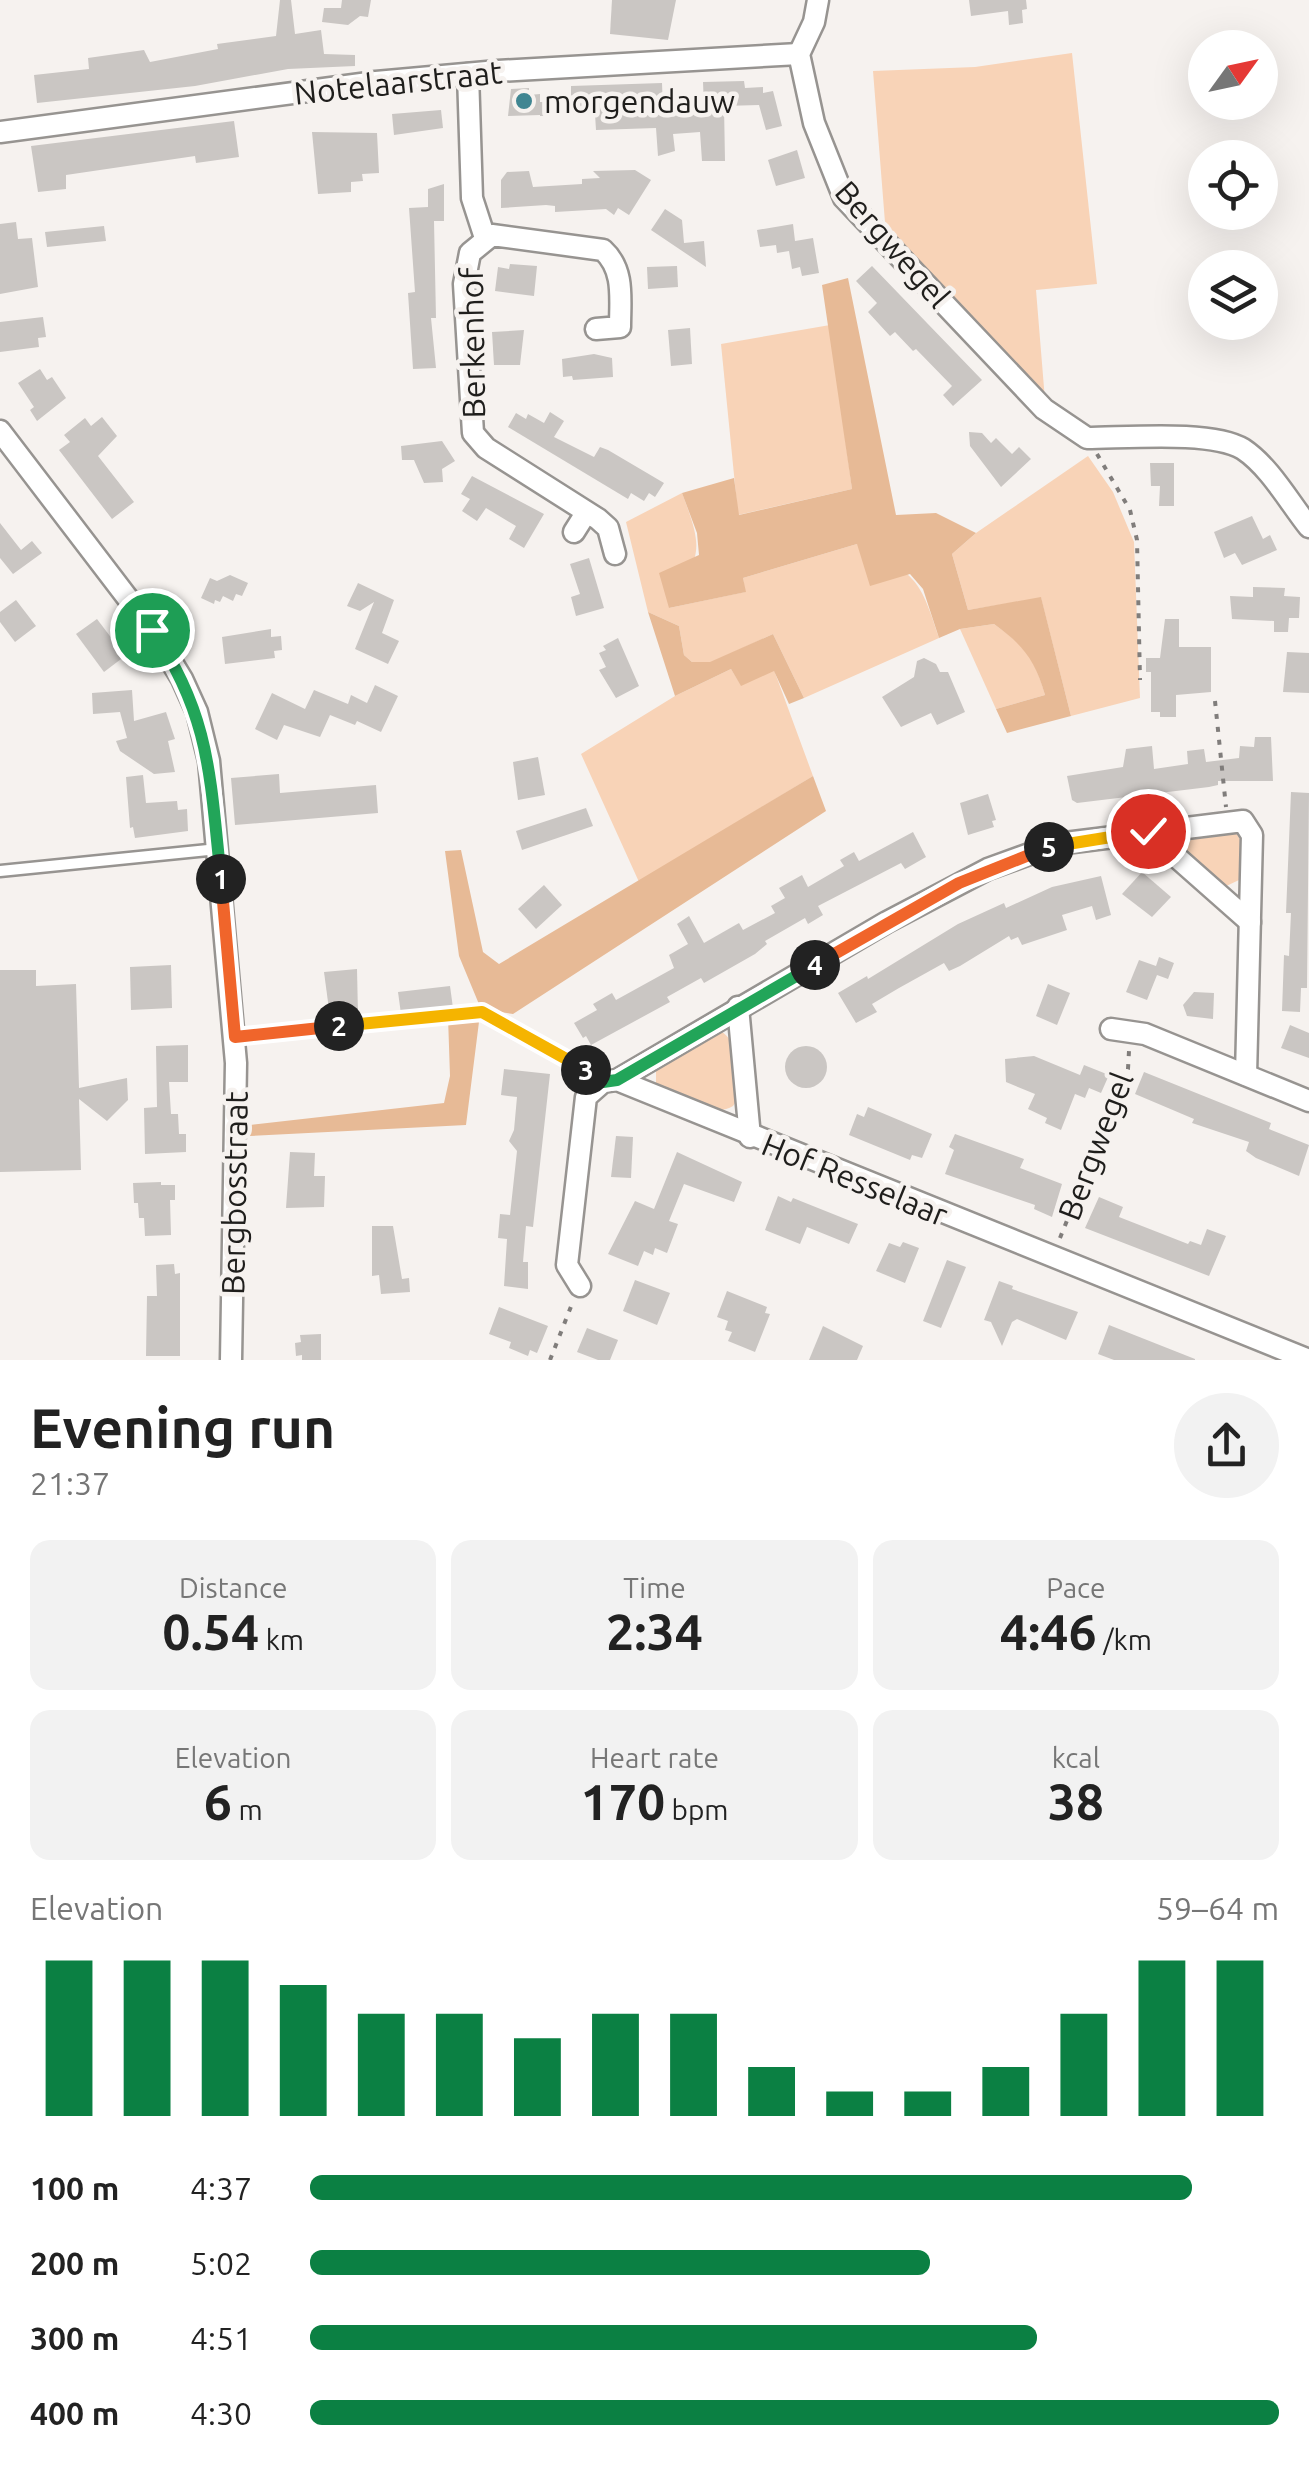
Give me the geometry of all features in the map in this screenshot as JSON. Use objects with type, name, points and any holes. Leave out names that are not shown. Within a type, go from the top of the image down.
[{"type":"street","points":[[799,54],[814,22],[818,0]]},
{"type":"street","name":"Notelaarstraat","points":[[0,132],[376,82],[799,54]]},
{"type":"street","name":"Bergwegel","points":[[799,54],[814,123],[844,198],[1044,409],[1087,438]]},
{"type":"street","name":"Berkenhof","points":[[468,74],[472,198],[485,238]]},
{"type":"street","name":"Berkenhof","points":[[596,329],[620,327],[619,272],[604,250],[521,238],[485,238],[470,253],[464,284],[472,434],[486,448],[608,528],[615,554]]},
{"type":"street","name":"Bergbosstraat","points":[[0,432],[152,630],[197,712],[208,761],[235,1037],[231,1360]]},
{"type":"street","points":[[1087,438],[1206,440],[1240,448],[1256,461],[1309,526]]},
{"type":"street","points":[[574,532],[586,513]]},
{"type":"street","points":[[580,1286],[567,1265],[586,1097],[738,1007],[988,869],[1057,844],[1243,821],[1252,835],[1246,1074]]},
{"type":"street","points":[[1148,831],[1250,922]]},
{"type":"street","points":[[738,1007],[750,1136]]},
{"type":"street","points":[[1120,1030],[1246,1074],[1309,1101]]},
{"type":"street","name":"Hof Resselaar","points":[[610,1081],[1309,1360]]},
{"type":"lane","points":[[0,871],[218,848]]},
{"type":"path","points":[[1087,438],[1130,510],[1137,540],[1140,680]]},
{"type":"path","points":[[1214,700],[1228,822]]},
{"type":"path","points":[[235,1037],[482,1012],[610,1081]]},
{"type":"path","name":"Bergwegel","points":[[1052,1258],[1128,1070],[1120,1030]]},
{"type":"path","points":[[550,1360],[580,1286]]},
{"type":"shaded area","points":[[1072,53],[1097,284],[1036,290],[1045,400],[886,235],[873,71],[975,67]]},
{"type":"shaded area","points":[[848,278],[896,515],[936,513],[976,533],[952,554],[968,610],[1041,597],[1071,716],[1007,733],[996,709],[1045,695],[1027,654],[994,624],[960,629],[939,638],[923,589],[910,574],[870,586],[857,544],[743,578],[746,592],[669,608],[659,573],[699,555],[697,533],[682,493],[734,478],[739,515],[852,489],[822,285]]},
{"type":"shaded area","points":[[830,325],[852,489],[738,515],[721,344]]},
{"type":"shaded area","points":[[1088,456],[1113,492],[1134,542],[1140,698],[1071,716],[1041,598],[968,610],[952,554],[976,533]]},
{"type":"shaded area","points":[[682,493],[694,529],[696,553],[669,608],[745,592],[743,578],[857,544],[912,579],[925,600],[939,638],[804,698],[773,634],[710,663],[692,662],[684,655],[679,626],[648,612],[626,522]]},
{"type":"shaded area","points":[[648,612],[679,626],[684,655],[692,662],[710,662],[773,634],[804,698],[789,704],[774,671],[741,686],[731,669],[675,696]]},
{"type":"shaded area","points":[[994,624],[1027,654],[1045,695],[996,709],[960,629]]},
{"type":"shaded area","points":[[731,669],[741,685],[774,670],[813,776],[639,882],[581,754],[675,696]]},
{"type":"shaded area","points":[[813,776],[826,811],[513,1014],[481,1009],[459,956],[445,851],[461,850],[483,952],[499,964]]},
{"type":"shaded area","points":[[1235,831],[1241,841],[1239,880],[1220,889],[1188,857],[1186,846],[1195,835]]},
{"type":"shaded area","points":[[480,1014],[466,1125],[250,1136],[250,1125],[444,1103],[450,1076],[448,1017]]},
{"type":"shaded area","points":[[720,1031],[735,1052],[737,1100],[733,1106],[704,1108],[682,1100],[656,1083],[656,1066]]},
{"type":"building","points":[[280,0],[291,0],[295,34],[321,30],[324,54],[355,55],[355,66],[288,69],[195,86],[37,103],[34,75],[89,69],[88,58],[144,50],[150,62],[218,49],[217,44],[276,36]]},
{"type":"building","points":[[342,0],[371,0],[368,17],[360,16],[348,25],[322,22],[324,8],[341,8]]},
{"type":"building","points":[[612,0],[676,0],[668,40],[610,34]]},
{"type":"building","points":[[969,0],[1026,0],[1023,23],[1009,25],[1008,11],[971,16]]},
{"type":"building","points":[[744,81],[745,88],[763,87],[763,93],[773,91],[782,126],[766,130],[759,105],[724,106],[725,161],[702,161],[700,132],[673,134],[675,151],[658,156],[656,128],[596,130],[595,114],[508,116],[511,89],[529,88],[529,95],[540,94],[540,102],[571,102],[571,86],[662,83],[663,110],[704,107],[703,82]]},
{"type":"building","points":[[441,110],[443,128],[394,135],[392,114]]},
{"type":"building","points":[[234,121],[239,157],[196,163],[195,156],[66,175],[66,189],[38,192],[31,146]]},
{"type":"building","points":[[312,132],[377,133],[379,173],[362,174],[363,181],[351,182],[351,192],[318,194]]},
{"type":"building","points":[[797,150],[805,178],[776,186],[768,160]]},
{"type":"building","points":[[635,170],[651,180],[629,215],[618,208],[614,215],[606,209],[555,212],[555,206],[546,205],[501,208],[501,180],[507,172],[529,171],[533,187],[582,184],[582,179],[600,178],[593,171]]},
{"type":"building","points":[[444,184],[444,221],[434,221],[436,318],[431,318],[436,368],[413,369],[408,293],[415,292],[409,208],[428,207],[428,189]]},
{"type":"building","points":[[665,209],[682,220],[684,243],[704,241],[706,267],[651,230]]},
{"type":"building","points":[[16,222],[18,239],[32,238],[38,287],[0,294],[0,224]]},
{"type":"building","points":[[793,224],[795,241],[813,238],[819,273],[802,276],[800,267],[792,269],[789,251],[777,253],[776,245],[760,247],[757,230]]},
{"type":"building","points":[[104,226],[106,241],[47,247],[45,232]]},
{"type":"building","points":[[510,264],[537,266],[534,296],[495,291],[498,267],[509,269]]},
{"type":"building","points":[[677,266],[678,287],[648,289],[647,267]]},
{"type":"building","points":[[872,266],[982,380],[953,406],[943,395],[952,386],[916,349],[913,351],[895,332],[890,336],[868,312],[877,303],[856,281]]},
{"type":"building","points":[[43,317],[46,337],[38,338],[39,347],[0,352],[0,322]]},
{"type":"building","points":[[690,328],[692,364],[671,366],[668,330]]},
{"type":"building","points":[[524,330],[520,365],[494,365],[492,332]]},
{"type":"building","points":[[594,354],[612,358],[613,377],[563,377],[562,359]]},
{"type":"building","points":[[40,369],[47,380],[52,377],[66,398],[37,421],[30,410],[34,407],[18,383]]},
{"type":"building","points":[[550,412],[564,421],[554,437],[594,457],[600,447],[608,450],[664,483],[655,497],[649,493],[644,501],[631,493],[628,499],[508,427],[516,413],[526,419],[528,414],[544,423]]},
{"type":"building","points":[[102,417],[117,436],[98,456],[134,502],[112,519],[59,450],[70,442],[64,435],[85,418],[91,426]]},
{"type":"building","points":[[969,432],[982,433],[991,443],[996,438],[1012,454],[1019,447],[1031,459],[1001,487],[970,446]]},
{"type":"building","points":[[442,441],[455,461],[442,469],[443,482],[424,483],[414,460],[402,460],[401,446]]},
{"type":"building","points":[[1150,463],[1174,463],[1174,506],[1159,506],[1160,486],[1151,486]]},
{"type":"building","points":[[472,476],[544,514],[524,548],[509,539],[516,526],[486,508],[477,521],[462,511],[470,499],[461,494]]},
{"type":"building","points":[[1252,516],[1263,539],[1270,535],[1277,550],[1242,565],[1235,553],[1224,558],[1214,532]]},
{"type":"building","points":[[0,523],[21,550],[32,541],[42,553],[13,574],[0,558]]},
{"type":"building","points":[[589,558],[604,608],[576,616],[571,597],[580,594],[570,564]]},
{"type":"building","points":[[230,575],[248,583],[242,596],[236,594],[233,601],[223,596],[214,604],[201,598],[210,578],[217,581]]},
{"type":"building","points":[[358,583],[394,600],[382,633],[399,641],[388,664],[355,649],[374,602],[360,611],[347,606]]},
{"type":"building","points":[[1253,587],[1285,588],[1284,596],[1300,597],[1299,618],[1289,618],[1288,632],[1274,632],[1274,621],[1232,619],[1230,596],[1253,597]]},
{"type":"building","points":[[16,600],[36,626],[15,642],[0,622],[0,612]]},
{"type":"building","points":[[97,619],[125,656],[104,672],[76,634]]},
{"type":"building","points":[[1165,619],[1179,619],[1179,647],[1211,647],[1211,692],[1176,695],[1176,717],[1160,717],[1160,712],[1151,712],[1151,672],[1146,672],[1146,658],[1160,658]]},
{"type":"building","points":[[271,629],[271,637],[281,636],[282,650],[274,651],[275,658],[225,664],[222,637]]},
{"type":"building","points":[[618,638],[639,686],[616,698],[599,670],[606,667],[599,653],[606,650],[603,646]]},
{"type":"building","points":[[1287,652],[1309,653],[1309,693],[1283,692]]},
{"type":"building","points":[[924,658],[936,664],[940,672],[948,672],[965,712],[937,725],[931,713],[901,727],[882,697],[914,677],[917,661]]},
{"type":"building","points":[[375,685],[398,696],[381,732],[330,715],[320,737],[284,725],[277,740],[255,729],[272,693],[305,709],[314,690],[348,704],[351,695],[367,703]]},
{"type":"building","points":[[132,690],[134,721],[166,712],[175,739],[168,741],[175,772],[154,774],[120,751],[116,741],[127,738],[120,712],[93,714],[92,693]]},
{"type":"building","points":[[1255,737],[1271,737],[1273,781],[1218,781],[1218,785],[1209,787],[1077,803],[1072,800],[1067,776],[1123,767],[1126,749],[1152,746],[1154,769],[1188,764],[1187,751],[1204,749],[1206,762],[1239,758],[1240,746],[1254,747]]},
{"type":"building","points":[[538,757],[545,795],[518,800],[513,762]]},
{"type":"building","points":[[279,774],[280,793],[376,785],[378,813],[235,825],[231,778]]},
{"type":"building","points":[[143,775],[146,803],[177,801],[178,810],[187,809],[188,831],[135,838],[133,827],[130,828],[126,777]]},
{"type":"building","points":[[1291,792],[1309,793],[1307,988],[1301,988],[1300,1012],[1282,1011],[1284,955],[1289,956],[1291,913],[1286,913]]},
{"type":"building","points":[[988,794],[996,820],[992,821],[994,827],[968,835],[960,803]]},
{"type":"building","points":[[586,808],[593,826],[522,850],[516,831]]},
{"type":"building","points":[[913,832],[926,857],[905,869],[901,863],[818,906],[823,915],[808,924],[805,918],[765,941],[767,944],[755,954],[704,983],[701,978],[667,997],[670,1002],[591,1045],[574,1023],[597,1010],[593,1004],[612,993],[616,1000],[674,968],[669,955],[688,944],[677,924],[689,916],[704,943],[739,923],[743,930],[775,913],[771,906],[785,898],[779,888],[802,875],[808,887],[844,866],[840,860],[854,852],[859,861]]},
{"type":"building","points":[[1142,872],[1171,897],[1152,917],[1122,894]]},
{"type":"building","points":[[1101,876],[1111,915],[1096,920],[1092,906],[1062,915],[1067,930],[1022,945],[1018,937],[1011,940],[1009,936],[949,971],[944,963],[872,1004],[877,1012],[856,1023],[838,993],[958,924],[1004,903],[1006,908],[1052,887]]},
{"type":"building","points":[[544,885],[562,905],[536,929],[518,909]]},
{"type":"building","points":[[1159,957],[1174,963],[1168,979],[1157,975],[1147,1000],[1126,992],[1139,960],[1156,966]]},
{"type":"building","points":[[171,965],[172,1008],[131,1010],[130,967]]},
{"type":"building","points":[[357,969],[358,1015],[330,1017],[324,972]]},
{"type":"building","points":[[0,970],[36,970],[36,986],[76,984],[79,1088],[127,1078],[128,1100],[107,1121],[79,1099],[81,1170],[0,1172]]},
{"type":"building","points":[[1048,984],[1070,993],[1057,1025],[1036,1016]]},
{"type":"building","points":[[450,986],[453,1008],[401,1014],[398,992]]},
{"type":"building","points":[[1194,992],[1214,993],[1213,1019],[1187,1016],[1183,1005]]},
{"type":"building","points":[[1290,1025],[1309,1033],[1309,1058],[1281,1048]]},
{"type":"building","points":[[188,1045],[188,1082],[169,1082],[171,1114],[178,1114],[179,1134],[186,1134],[186,1152],[145,1154],[144,1108],[157,1107],[156,1046]]},
{"type":"building","points":[[806,1046],[821,1052],[827,1067],[821,1082],[806,1088],[791,1082],[785,1067],[791,1052]]},
{"type":"building","points":[[1034,1056],[1080,1075],[1084,1065],[1109,1075],[1101,1093],[1089,1088],[1085,1098],[1075,1094],[1061,1130],[1028,1109],[1035,1094],[1006,1082],[1005,1059]]},
{"type":"building","points":[[504,1069],[550,1074],[533,1227],[526,1226],[523,1262],[528,1262],[528,1289],[504,1286],[507,1239],[498,1238],[500,1214],[510,1215],[517,1151],[509,1141],[517,1097],[501,1095]]},
{"type":"building","points":[[1144,1072],[1271,1123],[1269,1129],[1309,1145],[1299,1176],[1256,1158],[1246,1151],[1249,1142],[1192,1123],[1194,1119],[1135,1094]]},
{"type":"building","points":[[868,1107],[932,1134],[922,1158],[912,1155],[910,1160],[849,1135],[857,1114],[864,1117]]},
{"type":"building","points":[[955,1134],[1024,1159],[1020,1168],[1062,1184],[1052,1217],[1034,1209],[1035,1205],[945,1174]]},
{"type":"building","points":[[616,1136],[633,1137],[631,1178],[611,1177]]},
{"type":"building","points":[[290,1152],[315,1153],[314,1176],[325,1176],[324,1207],[286,1208]]},
{"type":"building","points":[[677,1152],[742,1182],[734,1202],[684,1184],[669,1221],[678,1224],[667,1253],[655,1248],[653,1255],[644,1251],[638,1266],[608,1254],[635,1201],[654,1209]]},
{"type":"building","points":[[133,1183],[175,1185],[175,1200],[170,1200],[171,1235],[145,1236],[144,1218],[139,1218],[138,1203],[134,1203]]},
{"type":"building","points":[[778,1196],[791,1202],[793,1198],[858,1224],[849,1244],[807,1227],[800,1244],[765,1230]]},
{"type":"building","points":[[1099,1197],[1123,1207],[1119,1217],[1188,1244],[1190,1241],[1201,1245],[1207,1229],[1226,1236],[1209,1276],[1085,1228]]},
{"type":"building","points":[[372,1226],[393,1226],[402,1279],[409,1278],[410,1292],[381,1294],[379,1275],[372,1276]]},
{"type":"building","points":[[903,1242],[919,1248],[905,1283],[876,1271],[889,1243],[900,1247]]},
{"type":"building","points":[[947,1260],[966,1267],[941,1328],[923,1321]]},
{"type":"building","points":[[174,1264],[175,1274],[180,1273],[180,1356],[146,1356],[147,1296],[157,1296],[156,1265]]},
{"type":"building","points":[[635,1280],[670,1293],[657,1325],[623,1311]]},
{"type":"building","points":[[999,1281],[1078,1312],[1066,1340],[1017,1319],[1002,1346],[991,1322],[984,1320]]},
{"type":"building","points":[[727,1291],[767,1307],[765,1313],[770,1314],[755,1352],[728,1341],[732,1332],[725,1330],[728,1321],[717,1317]]},
{"type":"building","points":[[499,1307],[548,1326],[537,1353],[530,1350],[528,1356],[509,1348],[511,1342],[489,1334]]},
{"type":"building","points":[[1109,1325],[1195,1360],[1114,1360],[1098,1354]]},
{"type":"building","points":[[823,1326],[863,1346],[857,1360],[809,1360]]},
{"type":"building","points":[[587,1328],[618,1340],[610,1360],[577,1352]]},
{"type":"building","points":[[321,1334],[321,1360],[302,1360],[302,1355],[296,1356],[295,1343],[301,1342],[300,1335]]},
{"type":"place","name":"morgendauw","points":[[524,101]]},
{"type":"route","points":[[152,630],[197,712],[208,761],[235,1037],[482,1012],[603,1082],[617,1080],[887,922],[988,869],[1057,844],[1148,831]]}]
